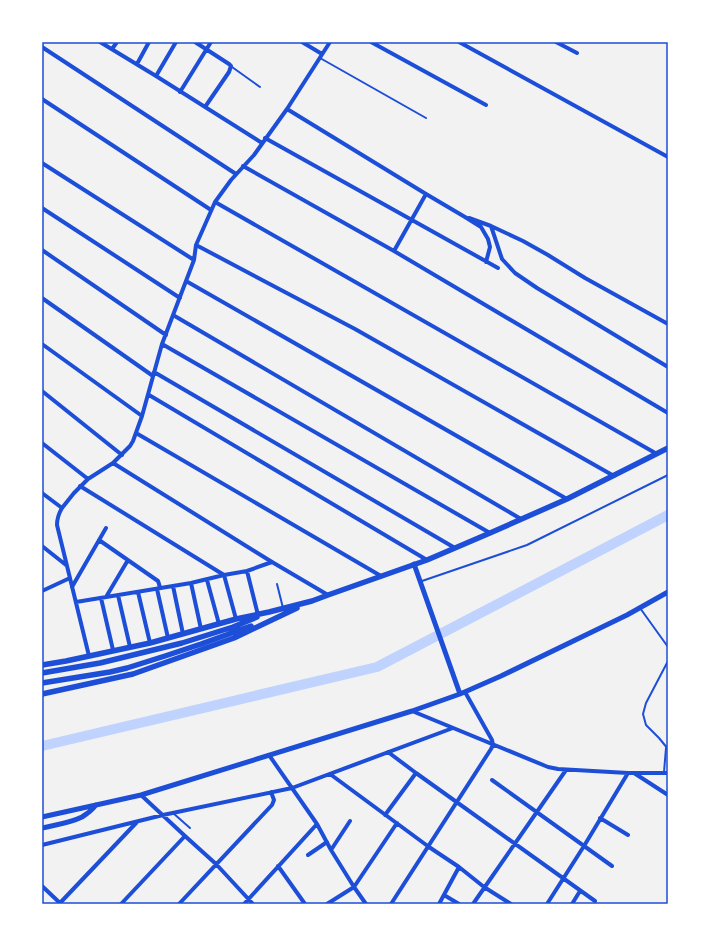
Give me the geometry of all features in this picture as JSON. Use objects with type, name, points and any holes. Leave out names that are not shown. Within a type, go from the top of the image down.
[{"type":"main road","points":[[42,694],[133,674],[234,638],[312,601],[427,560],[522,520],[614,476],[668,448]]},
{"type":"main road","points":[[42,665],[150,643],[236,618],[258,615],[312,601]]},
{"type":"main road","points":[[42,672],[100,662],[199,638],[233,627],[269,612]]},
{"type":"main road","points":[[42,683],[110,672],[172,654],[270,620]]},
{"type":"street","points":[[100,42],[262,143]]},
{"type":"street","points":[[112,49],[117,42]]},
{"type":"street","points":[[137,64],[149,42]]},
{"type":"street","points":[[156,76],[176,42]]},
{"type":"street","points":[[195,42],[231,66],[205,107]]},
{"type":"street","points":[[180,92],[211,42]]},
{"type":"street","points":[[302,42],[321,56]]},
{"type":"street","points":[[89,656],[57,525],[58,516],[62,508],[80,486],[113,463],[130,446],[149,395],[162,344],[194,260],[196,245],[211,210],[225,187],[254,155],[287,109],[330,42]]},
{"type":"street","points":[[371,42],[486,105]]},
{"type":"street","points":[[459,42],[668,157]]},
{"type":"street","points":[[556,42],[577,53]]},
{"type":"street","points":[[42,47],[236,174]]},
{"type":"street","points":[[42,99],[211,210]]},
{"type":"street","points":[[287,109],[465,217],[480,228],[488,239],[490,247],[486,262]]},
{"type":"street","points":[[265,138],[498,268]]},
{"type":"street","points":[[42,163],[194,260]]},
{"type":"street","points":[[243,166],[394,251],[668,413]]},
{"type":"street","points":[[394,251],[426,194]]},
{"type":"street","points":[[215,202],[656,454]]},
{"type":"street","points":[[42,208],[180,298]]},
{"type":"street","points":[[465,217],[491,226],[523,241],[585,278],[668,324]]},
{"type":"street","points":[[491,226],[502,259],[515,274],[668,366]]},
{"type":"street","points":[[196,245],[355,329],[614,476]]},
{"type":"street","points":[[42,250],[166,335]]},
{"type":"street","points":[[186,281],[567,499]]},
{"type":"street","points":[[42,298],[154,374],[455,548]]},
{"type":"street","points":[[173,315],[522,520]]},
{"type":"street","points":[[42,344],[142,416]]},
{"type":"street","points":[[162,344],[490,533]]},
{"type":"street","points":[[42,392],[122,455]]},
{"type":"street","points":[[149,395],[427,560]]},
{"type":"street","points":[[136,433],[381,576]]},
{"type":"street","points":[[42,443],[88,479]]},
{"type":"street","points":[[113,463],[328,595]]},
{"type":"street","points":[[80,486],[224,575],[236,618]]},
{"type":"street","points":[[42,493],[62,508]]},
{"type":"street","points":[[72,588],[106,528]]},
{"type":"street","points":[[99,540],[158,580],[158,589],[168,638]]},
{"type":"street","points":[[42,546],[67,565]]},
{"type":"street","points":[[106,597],[128,560]]},
{"type":"street","points":[[76,602],[207,580],[247,571],[272,562]]},
{"type":"street","points":[[391,904],[493,745],[492,740],[463,693],[453,673],[414,564]]},
{"type":"street","points":[[247,571],[258,615]]},
{"type":"street","points":[[43,589],[70,578]]},
{"type":"street","points":[[207,580],[219,624]]},
{"type":"street","points":[[191,583],[201,629]]},
{"type":"street","points":[[173,586],[183,634]]},
{"type":"street","points":[[138,592],[150,643]]},
{"type":"street","points":[[42,817],[141,795],[412,711],[463,693],[558,649],[640,608],[668,592]]},
{"type":"street","points":[[118,595],[130,647]]},
{"type":"street","points":[[101,598],[113,650]]},
{"type":"street","points":[[412,711],[548,767],[566,770],[666,773]]},
{"type":"street","points":[[42,845],[163,815],[292,788],[453,728]]},
{"type":"street","points":[[388,752],[562,879],[595,901]]},
{"type":"street","points":[[269,755],[317,824],[354,888],[366,904]]},
{"type":"street","points":[[473,904],[566,770]]},
{"type":"street","points":[[386,815],[416,773]]},
{"type":"street","points":[[547,904],[628,773]]},
{"type":"street","points":[[634,773],[668,795]]},
{"type":"street","points":[[330,774],[428,847],[459,867],[484,887],[511,904]]},
{"type":"street","points":[[492,780],[612,866]]},
{"type":"street","points":[[179,904],[272,804],[274,800],[271,792]]},
{"type":"street","points":[[141,795],[216,864],[253,904]]},
{"type":"street","points":[[42,828],[81,817],[90,812],[97,804]]},
{"type":"street","points":[[600,818],[628,835]]},
{"type":"street","points":[[42,886],[61,904],[138,821]]},
{"type":"street","points":[[331,850],[350,822]]},
{"type":"street","points":[[327,904],[354,888],[397,823]]},
{"type":"street","points":[[244,904],[317,824]]},
{"type":"street","points":[[121,904],[185,836]]},
{"type":"street","points":[[308,855],[327,842]]},
{"type":"street","points":[[278,866],[305,904]]},
{"type":"street","points":[[439,904],[459,867]]},
{"type":"street","points":[[42,893],[46,890]]},
{"type":"street","points":[[572,904],[580,891]]},
{"type":"street","points":[[444,895],[459,904]]},
{"type":"lane","points":[[321,56],[426,118]]},
{"type":"lane","points":[[231,66],[260,87]]},
{"type":"lane","points":[[420,582],[527,545],[668,475]]},
{"type":"lane","points":[[277,584],[283,609]]},
{"type":"lane","points":[[640,608],[668,647]]},
{"type":"lane","points":[[666,773],[667,749],[659,738],[646,725],[643,714],[646,703],[668,661]]},
{"type":"lane","points":[[173,813],[190,828]]},
{"type":"waterway","points":[[42,746],[377,667],[668,515]]}]
